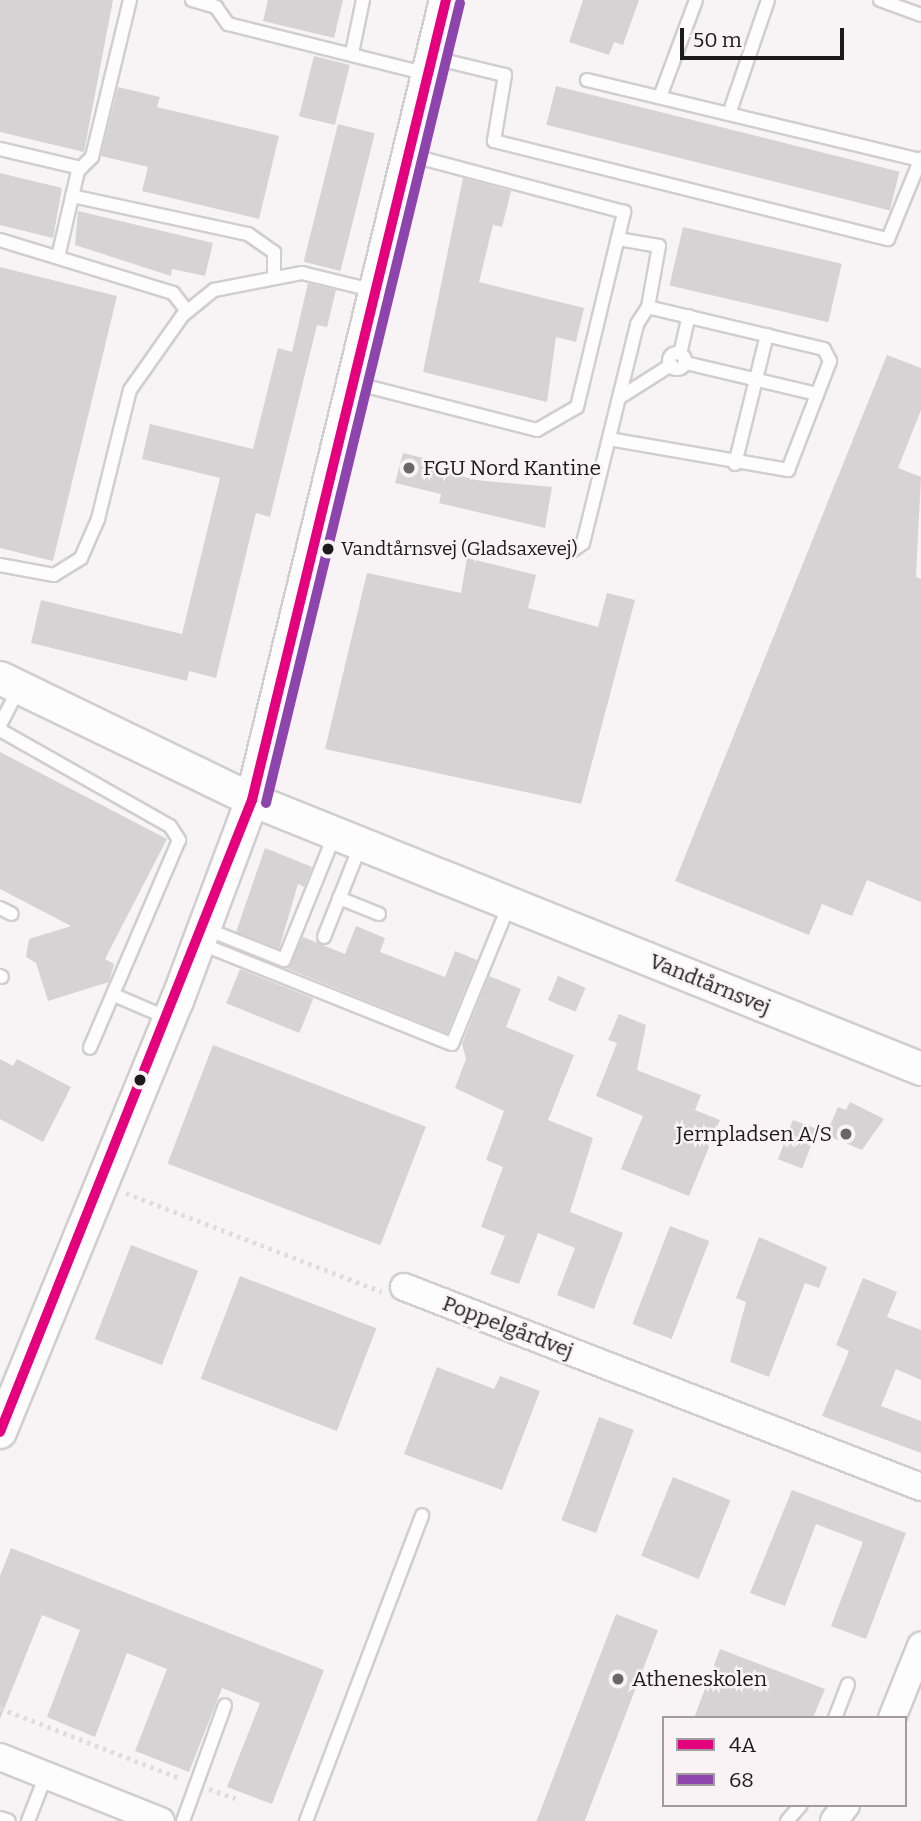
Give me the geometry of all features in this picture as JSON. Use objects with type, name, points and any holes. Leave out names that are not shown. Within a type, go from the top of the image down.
[{"type":"street","points":[[0,1432],[170,1019],[252,800],[446,0]]},
{"type":"street","name":"Vandtårnsvej","points":[[10,683],[252,800],[921,1069]]},
{"type":"street","name":"Poppelgårdvej","points":[[404,1287],[921,1487]]},
{"type":"street","points":[[893,1716],[921,1646]]},
{"type":"street","points":[[0,1757],[46,1775],[122,1814],[161,1821]]},
{"type":"lane","points":[[58,257],[81,168],[92,157],[130,0]]},
{"type":"lane","points":[[192,0],[216,7],[228,24],[352,53],[505,75],[494,141],[888,239],[921,159],[587,80]]},
{"type":"lane","points":[[352,53],[363,0]]},
{"type":"lane","points":[[660,97],[696,0]]},
{"type":"lane","points":[[729,114],[768,0]]},
{"type":"lane","points":[[880,0],[921,15]]},
{"type":"lane","points":[[0,149],[81,168]]},
{"type":"lane","points":[[354,383],[537,430],[577,407],[624,212],[410,155]]},
{"type":"lane","points":[[72,196],[248,234],[274,252],[274,274]]},
{"type":"lane","points":[[573,550],[583,543],[637,324],[648,307],[659,246],[618,239]]},
{"type":"lane","points":[[0,240],[173,293],[187,311]]},
{"type":"lane","points":[[0,565],[54,575],[81,558],[98,519],[130,390],[187,311],[214,290],[274,274],[302,273],[376,292]]},
{"type":"lane","points":[[609,439],[735,464],[788,470],[830,361],[824,349],[648,307]]},
{"type":"lane","points":[[683,358],[689,316]]},
{"type":"lane","points":[[735,464],[767,335]]},
{"type":"lane","points":[[619,398],[671,365],[671,355],[817,394]]},
{"type":"lane","points":[[10,683],[0,727],[170,825],[179,840],[90,1048]]},
{"type":"lane","points":[[324,937],[339,898],[348,839]]},
{"type":"lane","points":[[201,935],[284,960],[348,839]]},
{"type":"lane","points":[[339,898],[379,914]]},
{"type":"lane","points":[[201,935],[452,1044],[509,904]]},
{"type":"lane","points":[[114,995],[170,1019]]},
{"type":"lane","points":[[306,1821],[422,1515]]},
{"type":"lane","points":[[836,1716],[848,1684]]},
{"type":"lane","points":[[183,1821],[225,1705]]},
{"type":"lane","points":[[28,1821],[46,1775]]},
{"type":"lane","points":[[787,1821],[799,1807]]},
{"type":"lane","points":[[0,1818],[9,1821]]},
{"type":"path","points":[[102,1184],[399,1299],[404,1287]]},
{"type":"path","points":[[0,1708],[234,1798]]},
{"type":"building","points":[[0,0],[113,0],[84,152],[0,132]]},
{"type":"building","points":[[268,0],[343,0],[334,38],[263,21]]},
{"type":"building","points":[[583,0],[639,0],[623,45],[614,42],[609,55],[569,42]]},
{"type":"building","points":[[314,56],[350,65],[335,125],[299,116]]},
{"type":"building","points":[[556,86],[899,172],[890,210],[546,125]]},
{"type":"building","points":[[118,87],[160,97],[157,107],[279,136],[259,219],[142,191],[148,167],[101,156]]},
{"type":"building","points":[[338,124],[375,133],[341,271],[304,262]]},
{"type":"building","points":[[0,173],[62,188],[53,238],[0,225]]},
{"type":"building","points":[[463,178],[511,191],[502,227],[493,225],[479,282],[584,308],[576,342],[556,337],[547,402],[423,372]]},
{"type":"building","points":[[78,211],[213,243],[205,276],[172,269],[171,276],[75,245]]},
{"type":"building","points":[[683,227],[842,264],[828,322],[670,285]]},
{"type":"building","points":[[0,267],[117,296],[53,561],[0,548]]},
{"type":"building","points":[[308,283],[336,290],[327,327],[317,325],[270,517],[256,513],[216,678],[189,671],[187,681],[31,643],[41,600],[182,634],[220,478],[142,459],[150,424],[253,449],[278,348],[292,352]]},
{"type":"building","points":[[887,355],[921,368],[921,410],[898,468],[921,477],[916,577],[921,579],[921,902],[867,880],[852,916],[822,904],[809,935],[675,881]]},
{"type":"building","points":[[403,453],[424,458],[422,466],[476,480],[552,487],[545,528],[439,503],[441,494],[395,483]]},
{"type":"building","points":[[467,558],[536,575],[528,608],[598,627],[607,593],[635,600],[581,804],[325,749],[367,573],[461,593]]},
{"type":"building","points":[[0,752],[167,839],[105,959],[114,964],[109,982],[48,1001],[36,963],[26,957],[29,939],[71,926],[0,889]]},
{"type":"building","points":[[265,848],[312,867],[304,887],[298,884],[279,949],[236,932]]},
{"type":"building","points":[[356,926],[385,938],[380,952],[445,977],[455,951],[477,960],[447,1033],[286,968],[303,937],[345,954]]},
{"type":"building","points":[[240,969],[313,999],[299,1033],[226,1003]]},
{"type":"building","points":[[489,976],[521,989],[506,1027],[574,1055],[548,1120],[593,1138],[570,1212],[623,1233],[594,1309],[557,1295],[575,1248],[538,1233],[519,1284],[490,1274],[505,1236],[481,1227],[503,1167],[486,1160],[504,1111],[455,1088],[466,1059],[462,1044]]},
{"type":"building","points":[[558,976],[586,988],[575,1012],[548,1000]]},
{"type":"building","points":[[619,1014],[646,1025],[637,1070],[701,1095],[695,1110],[720,1120],[689,1196],[621,1169],[643,1116],[596,1096],[617,1043],[608,1040]]},
{"type":"building","points":[[213,1045],[426,1127],[380,1245],[167,1164]]},
{"type":"building","points":[[0,1059],[13,1066],[17,1059],[71,1087],[43,1142],[0,1119]]},
{"type":"building","points":[[850,1102],[884,1119],[862,1150],[826,1135],[838,1107],[846,1110]]},
{"type":"building","points":[[793,1120],[817,1129],[802,1169],[778,1159]]},
{"type":"building","points":[[670,1226],[709,1241],[672,1339],[632,1324]]},
{"type":"building","points":[[759,1237],[827,1267],[819,1288],[805,1283],[769,1377],[730,1362],[746,1302],[736,1298]]},
{"type":"building","points":[[131,1245],[198,1271],[162,1365],[95,1339]]},
{"type":"building","points":[[240,1276],[376,1328],[337,1431],[201,1379]]},
{"type":"building","points":[[863,1278],[897,1292],[887,1317],[921,1330],[921,1380],[896,1369],[881,1406],[921,1421],[921,1453],[822,1416],[849,1351],[836,1345]]},
{"type":"building","points":[[437,1367],[494,1389],[500,1376],[540,1391],[502,1490],[404,1454]]},
{"type":"building","points":[[599,1417],[634,1430],[596,1533],[561,1520]]},
{"type":"building","points":[[673,1477],[730,1500],[699,1579],[641,1556]]},
{"type":"building","points":[[792,1490],[906,1533],[866,1639],[831,1626],[863,1542],[816,1524],[785,1606],[750,1593]]},
{"type":"building","points":[[11,1548],[324,1670],[272,1804],[227,1787],[260,1703],[222,1688],[189,1772],[135,1751],[167,1669],[127,1653],[95,1737],[47,1717],[80,1630],[42,1615],[0,1719],[0,1576]]},
{"type":"building","points":[[616,1614],[658,1630],[585,1821],[537,1821]]},
{"type":"building","points":[[720,1649],[825,1689],[814,1716],[695,1716]]},
{"type":"transit line","name":"4A","points":[[0,1432],[252,800],[446,0]]},
{"type":"transit line","name":"68","points":[[266,803],[460,3]]},
{"type":"place","name":"FGU Nord Kantine","points":[[409,468]]},
{"type":"place","name":"Vandtårnsvej (Gladsaxevej)","points":[[328,549]]},
{"type":"place","name":"Jernpladsen A/S","points":[[846,1134]]},
{"type":"place","name":"Atheneskolen","points":[[618,1679]]}]
